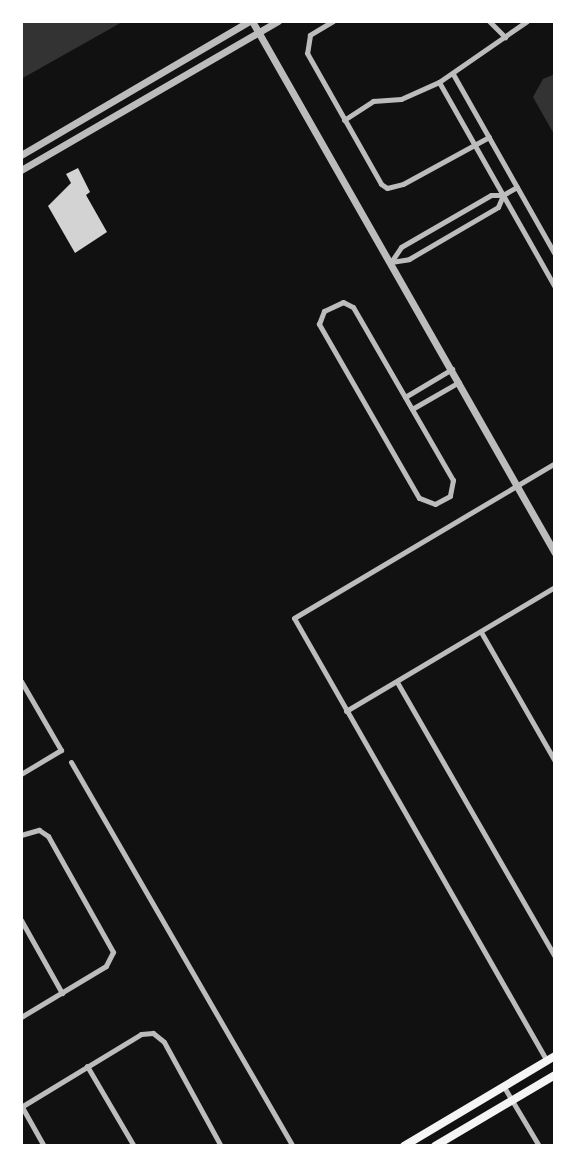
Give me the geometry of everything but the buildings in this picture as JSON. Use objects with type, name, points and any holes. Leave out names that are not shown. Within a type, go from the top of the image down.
[{"type":"main road","points":[[404,1146],[551,1059]]},
{"type":"main road","points":[[435,1146],[555,1075]]},
{"type":"street","points":[[21,155],[251,21],[555,553]]},
{"type":"street","points":[[21,170],[278,21]]},
{"type":"street","points":[[333,21],[310,35],[306,45],[309,59],[387,188],[403,184],[489,137]]},
{"type":"street","points":[[490,23],[499,21]]},
{"type":"street","points":[[344,120],[373,101],[401,99],[439,82],[527,21]]},
{"type":"street","points":[[490,23],[505,37]]},
{"type":"street","points":[[453,74],[555,254]]},
{"type":"street","points":[[439,82],[555,287]]},
{"type":"street","points":[[391,262],[401,247],[491,195],[503,195],[517,187]]},
{"type":"street","points":[[391,262],[409,259],[498,207],[503,195]]},
{"type":"street","points":[[343,302],[353,307],[405,397],[453,480],[450,496],[435,505],[419,498],[326,336],[320,324],[324,311],[343,302]]},
{"type":"street","points":[[405,397],[452,369]]},
{"type":"street","points":[[412,409],[459,382]]},
{"type":"street","points":[[551,1059],[294,618],[555,463]]},
{"type":"street","points":[[346,711],[555,587]]},
{"type":"street","points":[[481,632],[555,761]]},
{"type":"street","points":[[21,681],[61,750],[21,774]]},
{"type":"street","points":[[397,682],[555,957]]},
{"type":"street","points":[[71,762],[293,1146]]},
{"type":"street","points":[[21,835],[39,830],[48,836],[113,953],[106,967],[21,1017]]},
{"type":"street","points":[[21,920],[62,993]]},
{"type":"street","points":[[44,1146],[21,1107],[141,1034],[153,1033],[164,1042],[221,1146]]},
{"type":"street","points":[[88,1066],[134,1146]]},
{"type":"street","points":[[504,1087],[539,1146]]},
{"type":"shaded area","points":[[21,21],[124,21],[21,79]]},
{"type":"shaded area","points":[[555,74],[555,136],[533,97],[543,79]]}]
